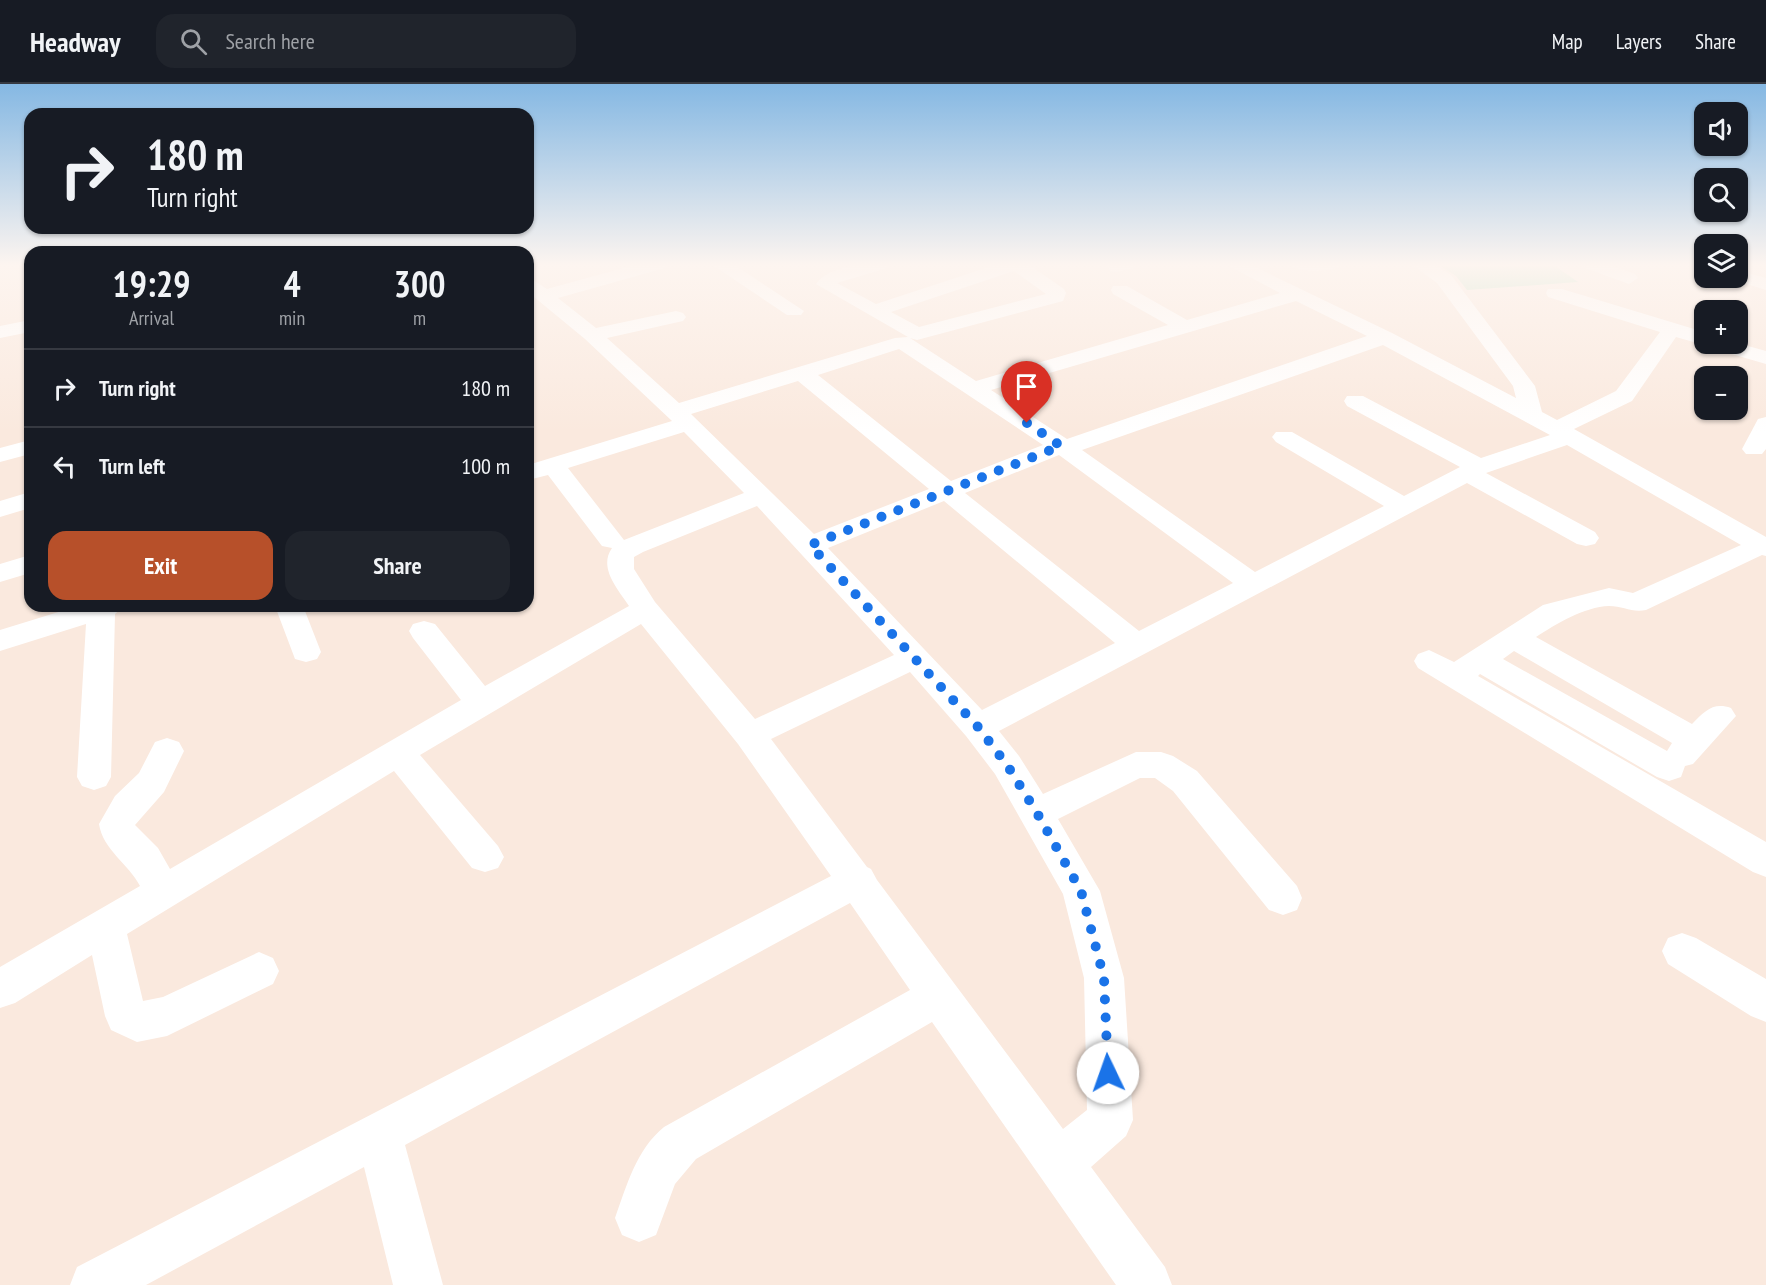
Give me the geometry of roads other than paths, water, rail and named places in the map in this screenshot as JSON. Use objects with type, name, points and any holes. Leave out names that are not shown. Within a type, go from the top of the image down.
[{"type":"street","points":[[574,320],[682,417],[810,545],[978,727],[1007,765],[1037,813],[1081,891],[1104,978],[1110,1120],[1059,1163]]},
{"type":"street","points":[[592,335],[662,320]]},
{"type":"street","points":[[892,320],[917,334],[969,320]]},
{"type":"street","points":[[1173,320],[1187,328]]},
{"type":"street","points":[[975,388],[1213,320]]},
{"type":"street","points":[[1351,320],[1530,413],[1764,547]]},
{"type":"street","points":[[1475,320],[1524,386],[1530,413]]},
{"type":"street","points":[[1643,320],[1694,336]]},
{"type":"street","points":[[0,332],[24,322]]},
{"type":"street","points":[[978,727],[1473,470],[1563,432],[1614,403],[1624,396],[1672,329]]},
{"type":"street","points":[[1748,333],[1766,338]]},
{"type":"street","points":[[810,545],[1063,447],[1385,337]]},
{"type":"street","points":[[534,471],[801,372],[902,342],[1063,447],[1253,584]]},
{"type":"street","points":[[1748,353],[1766,358]]},
{"type":"street","points":[[801,372],[1137,645]]},
{"type":"street","points":[[1355,401],[1586,538]]},
{"type":"street","points":[[1284,437],[1405,507]]},
{"type":"street","points":[[0,455],[24,449]]},
{"type":"street","points":[[553,465],[611,540]]},
{"type":"street","points":[[760,496],[633,546],[621,554],[620,569],[645,609],[750,735],[858,880],[1147,1285]]},
{"type":"street","points":[[0,509],[24,502]]},
{"type":"street","points":[[1764,547],[1636,603],[1609,597],[1553,612],[1514,638],[1454,665],[1658,779],[1766,861]]},
{"type":"street","points":[[0,573],[24,566]]},
{"type":"street","points":[[0,989],[481,703],[645,609]]},
{"type":"street","points":[[0,641],[90,612]]},
{"type":"street","points":[[94,777],[106,612]]},
{"type":"street","points":[[292,612],[306,652]]},
{"type":"street","points":[[424,631],[481,703]]},
{"type":"street","points":[[1514,638],[1695,741]]},
{"type":"street","points":[[750,735],[913,658]]},
{"type":"street","points":[[1658,779],[1720,716]]},
{"type":"street","points":[[163,893],[145,859],[119,835],[117,824],[128,806],[152,782],[167,751]]},
{"type":"street","points":[[398,753],[485,857]]},
{"type":"street","points":[[1037,813],[1136,765],[1161,765],[1185,781],[1283,898]]},
{"type":"street","points":[[95,1285],[858,880]]},
{"type":"street","points":[[106,927],[126,1016],[137,1022],[168,1016],[259,971]]},
{"type":"street","points":[[1682,951],[1766,1002]]},
{"type":"street","points":[[639,1218],[659,1164],[666,1154],[680,1143],[940,996]]},
{"type":"street","points":[[379,1134],[418,1285]]}]
